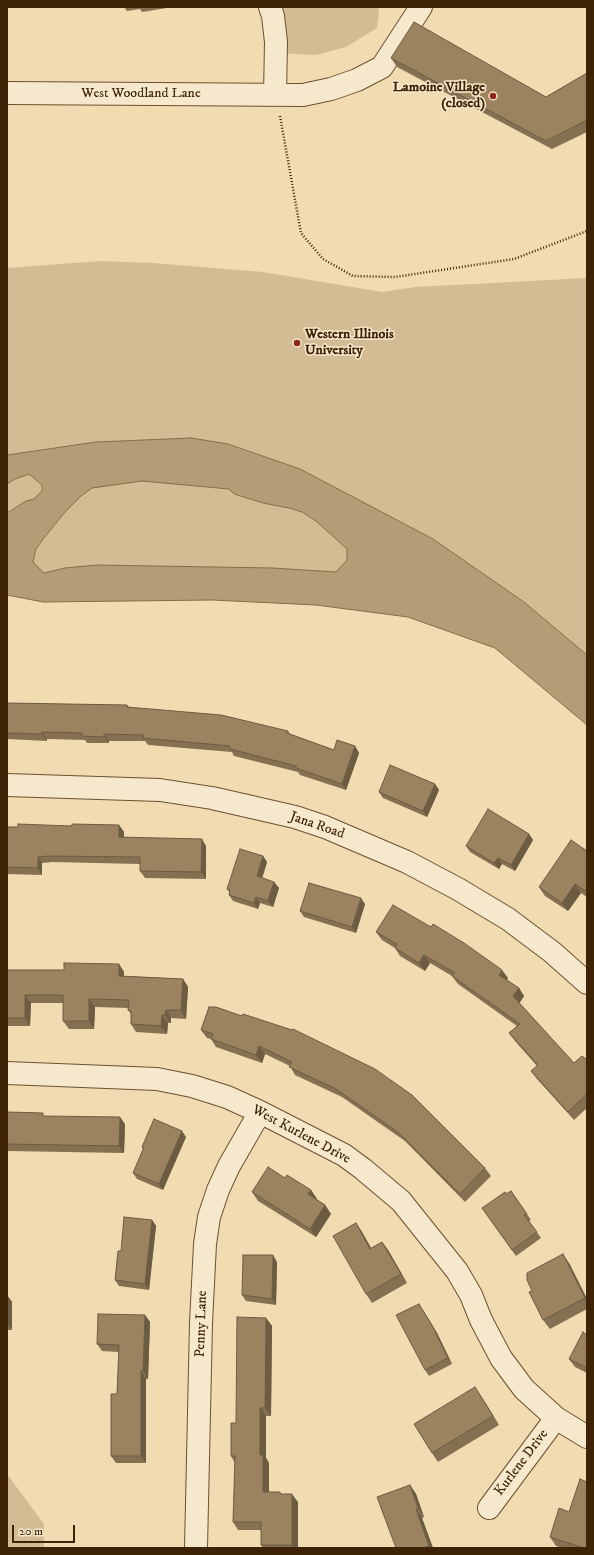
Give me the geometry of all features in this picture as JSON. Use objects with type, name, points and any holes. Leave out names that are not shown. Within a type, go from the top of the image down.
[{"type":"street","points":[[270,7],[276,42],[275,95]]},
{"type":"street","name":"West Woodland Lane","points":[[7,93],[275,95],[303,94],[331,89],[357,80],[382,66],[421,7]]},
{"type":"street","name":"Jana Road","points":[[7,785],[160,790],[212,798],[295,817],[325,827],[407,862],[465,893],[508,919],[552,952],[587,983]]},
{"type":"street","name":"West Kurlene Drive","points":[[7,1074],[157,1079],[192,1086],[227,1097],[260,1112],[344,1155],[401,1201],[457,1271],[471,1295],[480,1320],[501,1358],[524,1389],[556,1418],[587,1437]]},
{"type":"street","name":"Penny Lane","points":[[196,1548],[205,1244],[210,1217],[218,1190],[229,1166],[260,1112]]},
{"type":"street","name":"Kurlene Drive","points":[[489,1508],[556,1418]]},
{"type":"path","points":[[275,95],[301,233],[323,259],[353,276],[395,277],[514,259],[587,231]]},
{"type":"shaded area","points":[[270,7],[378,7],[377,28],[346,47],[316,55],[277,53]]},
{"type":"shaded area","points":[[101,261],[153,263],[263,272],[382,292],[416,287],[587,278],[587,655],[524,602],[433,539],[300,469],[228,444],[190,438],[96,442],[7,455],[7,268]]},
{"type":"shaded area","points":[[191,438],[228,444],[300,469],[433,539],[524,602],[587,655],[587,725],[495,648],[408,617],[316,605],[212,600],[43,602],[7,595],[7,513],[26,501],[34,499],[42,491],[42,485],[29,474],[15,479],[7,484],[7,455],[96,442]],"holes":[[[142,481],[229,489],[234,494],[263,503],[302,512],[316,521],[347,549],[347,560],[336,572],[273,568],[97,565],[65,568],[44,573],[33,562],[36,549],[44,538],[65,512],[81,496],[92,488]]]},
{"type":"shaded area","points":[[29,474],[42,485],[42,491],[34,499],[26,501],[7,513],[7,484],[15,479]]},
{"type":"shaded area","points":[[142,481],[230,489],[234,494],[263,503],[302,512],[316,521],[347,549],[347,560],[336,572],[273,568],[97,565],[65,568],[44,573],[33,562],[36,549],[44,538],[65,512],[81,496],[92,488]]},
{"type":"shaded area","points":[[7,1474],[44,1524],[44,1548],[7,1548]]},
{"type":"building","name":"Lamoine Village (closed)","points":[[414,22],[546,97],[587,73],[587,120],[546,141],[391,58]]},
{"type":"building","points":[[7,703],[127,705],[127,707],[221,715],[288,731],[287,733],[334,750],[337,740],[355,746],[342,784],[296,768],[296,766],[230,749],[230,746],[143,738],[144,735],[104,734],[104,737],[82,736],[82,733],[7,733]]},
{"type":"building","points":[[390,765],[435,784],[423,811],[379,792]]},
{"type":"building","points":[[488,809],[529,834],[511,865],[498,858],[494,863],[466,846]]},
{"type":"building","points":[[18,824],[72,826],[72,824],[119,825],[119,837],[202,839],[201,872],[140,871],[140,857],[48,856],[38,857],[38,868],[7,867],[7,827],[18,827]]},
{"type":"building","points":[[571,840],[587,851],[587,892],[575,884],[562,903],[539,887]]},
{"type":"building","points":[[240,849],[263,856],[257,876],[274,882],[268,901],[256,897],[254,903],[229,895],[230,890],[227,889]]},
{"type":"building","points":[[309,883],[361,898],[352,927],[300,911]]},
{"type":"building","points":[[393,905],[431,927],[433,924],[464,943],[502,970],[499,975],[519,988],[513,996],[574,1063],[582,1056],[586,1059],[587,1058],[587,1094],[568,1112],[531,1071],[538,1065],[509,1033],[520,1024],[452,976],[455,973],[424,955],[419,963],[395,948],[397,944],[376,932]]},
{"type":"building","points":[[64,963],[119,964],[119,976],[183,979],[181,1010],[166,1010],[165,1015],[162,1015],[161,1026],[131,1024],[131,1011],[128,1010],[129,1000],[89,999],[89,1021],[63,1021],[63,995],[25,995],[25,1018],[7,1018],[7,970],[64,970]]},
{"type":"building","points":[[209,1007],[216,1007],[242,1016],[243,1014],[292,1030],[293,1029],[375,1069],[412,1095],[485,1168],[460,1194],[399,1133],[336,1089],[289,1067],[292,1062],[259,1046],[256,1055],[211,1039],[213,1034],[201,1030]]},
{"type":"building","points":[[7,1112],[43,1113],[43,1116],[120,1117],[119,1146],[7,1144]]},
{"type":"building","points":[[154,1119],[182,1131],[159,1184],[133,1173]]},
{"type":"building","points":[[268,1167],[285,1178],[287,1175],[311,1190],[308,1194],[325,1205],[310,1229],[252,1192]]},
{"type":"building","points":[[511,1191],[527,1214],[524,1215],[537,1232],[512,1250],[482,1208],[505,1192],[506,1194]]},
{"type":"building","points":[[124,1217],[152,1220],[145,1284],[115,1280],[118,1251],[121,1251]]},
{"type":"building","points":[[356,1223],[370,1249],[382,1242],[401,1274],[366,1294],[333,1236]]},
{"type":"building","points":[[563,1254],[585,1298],[543,1320],[529,1292],[532,1291],[527,1280],[527,1273]]},
{"type":"building","points":[[243,1255],[273,1255],[272,1299],[242,1295]]},
{"type":"building","points":[[419,1304],[433,1327],[448,1358],[425,1370],[396,1315]]},
{"type":"building","points":[[98,1314],[145,1315],[143,1371],[141,1371],[141,1456],[111,1456],[111,1394],[117,1394],[119,1345],[97,1344]]},
{"type":"building","points":[[237,1317],[266,1318],[265,1408],[260,1408],[260,1455],[263,1455],[263,1492],[292,1494],[292,1545],[261,1545],[261,1522],[233,1522],[235,1456],[231,1456],[231,1423],[236,1423]]},
{"type":"building","points":[[583,1332],[587,1335],[587,1368],[569,1359]]},
{"type":"building","points":[[475,1387],[493,1416],[432,1453],[414,1424]]},
{"type":"building","points":[[580,1479],[587,1482],[587,1548],[550,1537],[559,1508],[569,1512]]},
{"type":"building","points":[[410,1485],[418,1508],[416,1509],[429,1546],[423,1548],[396,1548],[377,1497]]},
{"type":"place","name":"Lamoine Village (closed)","points":[[493,96]]},
{"type":"place","name":"Western Illinois University","points":[[297,343]]}]
